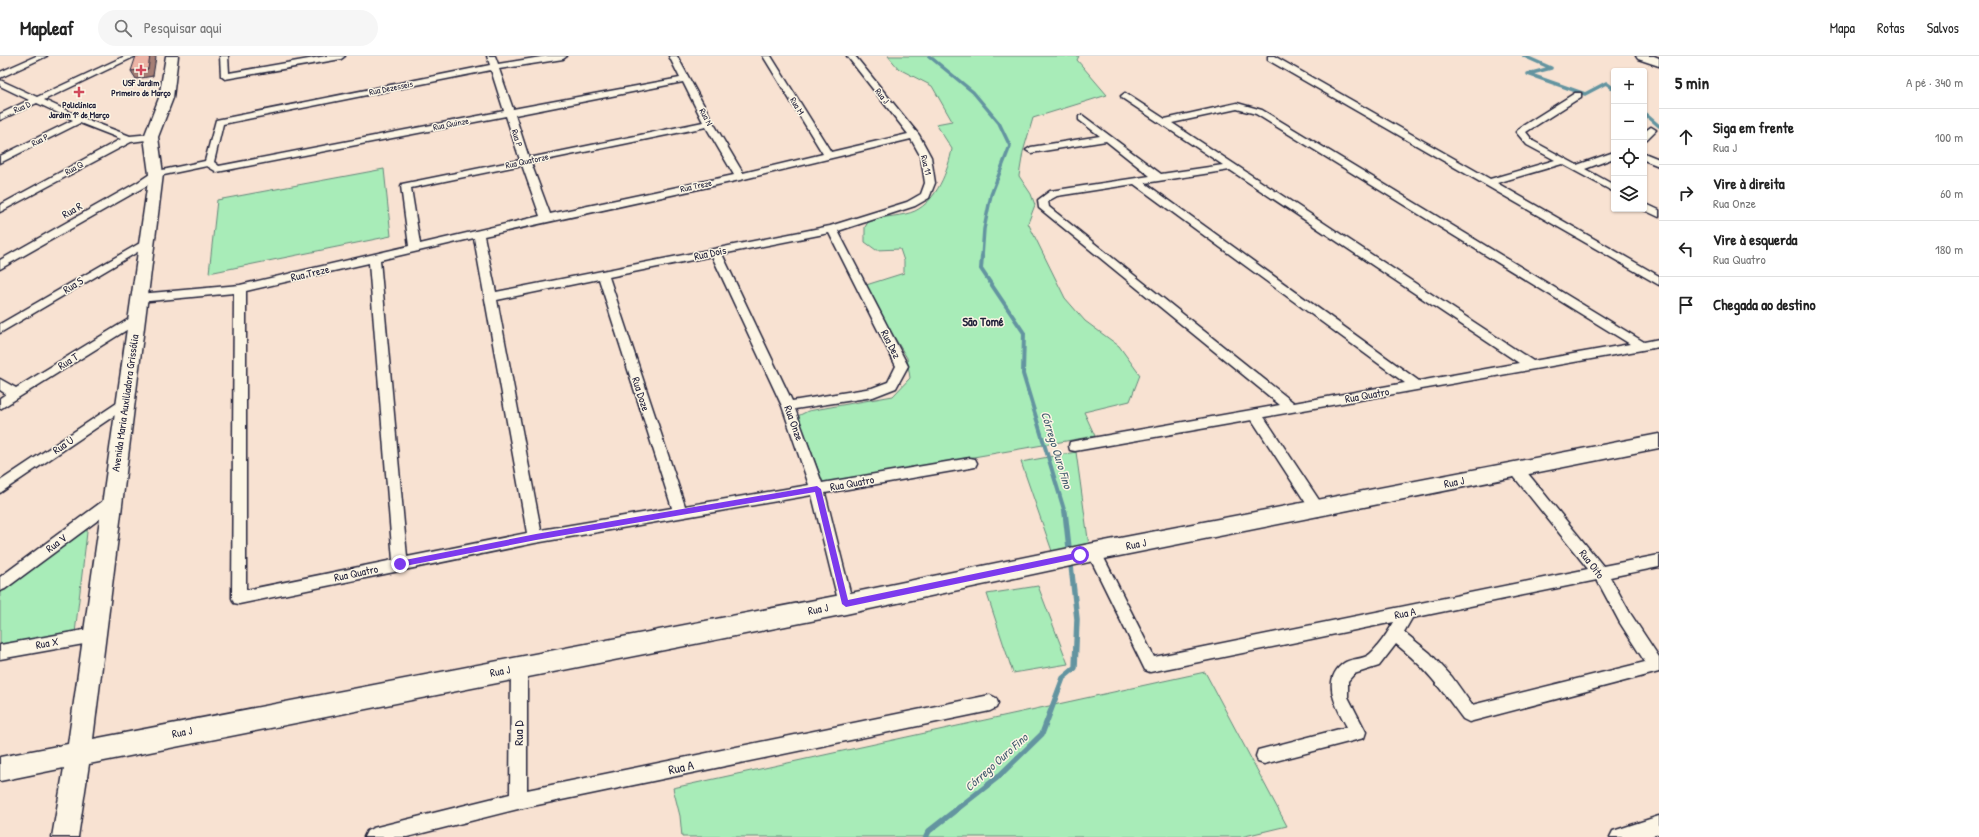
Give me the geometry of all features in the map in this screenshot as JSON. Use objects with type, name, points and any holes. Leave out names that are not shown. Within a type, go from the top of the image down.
[{"type":"main road","name":"Avenida Maria Auxiliadora Grissólia","points":[[65,837],[79,752],[156,174],[151,137],[166,98],[172,56]]},
{"type":"main road","points":[[1642,56],[1659,62]]},
{"type":"main road","name":"Rua J","points":[[0,768],[846,604],[1078,556],[1318,510],[1659,441]]},
{"type":"street","points":[[0,75],[43,56]]},
{"type":"street","name":"Rua D","points":[[0,118],[132,56]]},
{"type":"street","points":[[224,56],[225,76],[312,58],[341,56]]},
{"type":"street","name":"Rua P","points":[[491,56],[525,161],[546,218]]},
{"type":"street","name":"Rua Dezesseis","points":[[213,166],[219,122],[494,67],[563,56]]},
{"type":"street","name":"Rua N","points":[[673,56],[709,124],[740,176]]},
{"type":"street","name":"Rua M","points":[[767,56],[828,155]]},
{"type":"street","name":"Rua J","points":[[850,56],[914,135]]},
{"type":"street","points":[[1272,58],[1659,281]]},
{"type":"street","name":"Rua Quinze","points":[[156,174],[213,166],[510,113],[686,79]]},
{"type":"street","points":[[0,83],[80,120],[129,139]]},
{"type":"street","points":[[1578,95],[1524,128],[1521,132],[1530,143],[1611,187]]},
{"type":"street","points":[[1126,96],[1162,122],[1530,365]]},
{"type":"street","points":[[1162,122],[1238,106],[1259,112],[1642,346]]},
{"type":"street","points":[[1082,118],[1159,178]]},
{"type":"street","name":"Rua P","points":[[0,160],[80,120]]},
{"type":"street","name":"Rua Quatorze","points":[[415,249],[406,186],[709,124]]},
{"type":"street","name":"Rua Treze","points":[[139,298],[240,289],[546,218],[740,176],[914,135]]},
{"type":"street","name":"Rua 11","points":[[914,135],[926,157],[930,183],[925,196]]},
{"type":"street","name":"Rua Q","points":[[0,209],[129,139],[151,137]]},
{"type":"street","points":[[1031,150],[1108,138]]},
{"type":"street","points":[[1578,168],[1611,156]]},
{"type":"street","points":[[1647,157],[1659,163]]},
{"type":"street","points":[[1489,182],[1563,161]]},
{"type":"street","points":[[1230,167],[1054,193],[1043,200],[1044,208],[1292,408]]},
{"type":"street","name":"Rua R","points":[[0,265],[142,184],[156,174]]},
{"type":"street","points":[[1136,181],[1418,386]]},
{"type":"street","name":"Rua Dois","points":[[491,297],[832,229],[880,212],[911,204],[925,196]]},
{"type":"street","points":[[1647,208],[1659,214]]},
{"type":"street","name":"Rua Dez","points":[[788,406],[873,392],[892,385],[902,366],[832,229]]},
{"type":"street","points":[[478,234],[536,537]]},
{"type":"street","name":"Rua S","points":[[0,329],[147,242]]},
{"type":"street","name":"Rua Onze","points":[[715,252],[788,406],[817,489],[846,604]]},
{"type":"street","points":[[374,259],[400,564]]},
{"type":"street","name":"Rua Doze","points":[[603,275],[680,512]]},
{"type":"street","name":"Rua Quatro","points":[[240,289],[239,598],[536,537],[970,463]]},
{"type":"street","name":"Rua T","points":[[0,404],[137,318]]},
{"type":"street","name":"Rua Quatro","points":[[1075,446],[1659,343]]},
{"type":"street","points":[[0,384],[15,394]]},
{"type":"street","name":"Rua U","points":[[0,488],[126,402]]},
{"type":"street","points":[[1256,415],[1318,510]]},
{"type":"street","name":"Rua Oito","points":[[1395,634],[1425,658],[1446,682],[1470,714],[1656,666],[1625,618],[1601,574],[1516,469]]},
{"type":"street","name":"Rua V","points":[[0,585],[112,502]]},
{"type":"street","name":"Rua A","points":[[1078,556],[1150,665],[1659,561]]},
{"type":"street","points":[[1264,756],[1358,732],[1340,698],[1340,679],[1349,668],[1374,661],[1395,634],[1406,613]]},
{"type":"street","name":"Rua X","points":[[0,652],[95,635]]},
{"type":"street","name":"Rua D","points":[[518,800],[519,667]]},
{"type":"street","name":"Rua A","points":[[374,837],[518,800],[990,703]]},
{"type":"street","points":[[1620,837],[1659,825]]},
{"type":"green space","points":[[888,56],[1079,56],[1077,60],[1107,95],[1033,118],[1023,152],[1019,176],[1031,194],[1035,205],[1028,223],[1065,298],[1085,321],[1119,346],[1140,375],[1130,401],[1084,412],[1095,436],[823,483],[798,416],[808,411],[893,396],[910,378],[907,358],[863,286],[904,273],[904,261],[900,249],[876,250],[865,242],[865,227],[870,219],[905,214],[915,211],[930,200],[940,184],[948,166],[952,149],[936,124],[952,121],[932,86],[899,69]]},
{"type":"green space","points":[[384,169],[391,236],[209,273],[217,200]]},
{"type":"green space","points":[[1076,452],[1089,546],[1053,554],[1021,462]]},
{"type":"green space","points":[[88,524],[75,633],[0,647],[0,590]]},
{"type":"green space","points":[[1038,586],[1068,664],[1013,673],[987,594]]},
{"type":"green space","points":[[1205,672],[1287,826],[1241,837],[682,837],[680,816],[673,788]]},
{"type":"building","points":[[136,56],[150,56],[148,69],[131,71]]},
{"type":"waterway","name":"Córrego Ouro Fino","points":[[929,56],[973,92],[999,123],[1010,146],[991,195],[984,229],[982,257]]},
{"type":"waterway","points":[[1524,56],[1551,68],[1528,74],[1585,94],[1606,83],[1611,87]]},
{"type":"waterway","points":[[1647,116],[1659,126]]},
{"type":"waterway","name":"Córrego Ouro Fino","points":[[982,256],[981,269],[1024,333],[1023,374],[1065,513]]},
{"type":"waterway","name":"Córrego Ouro Fino","points":[[926,837],[929,831],[998,777],[1042,734],[1063,678],[1075,668],[1077,619],[1065,512]]},
{"type":"place","name":"USF Jardim Primeiro de Março","points":[[141,70]]},
{"type":"place","name":"Policlínica Jardim 1º de Março","points":[[79,92]]},
{"type":"district","name":"São Tomé","points":[[983,321]]},
{"type":"route","points":[[400,564],[536,537],[817,489],[846,604],[1080,555]]}]
